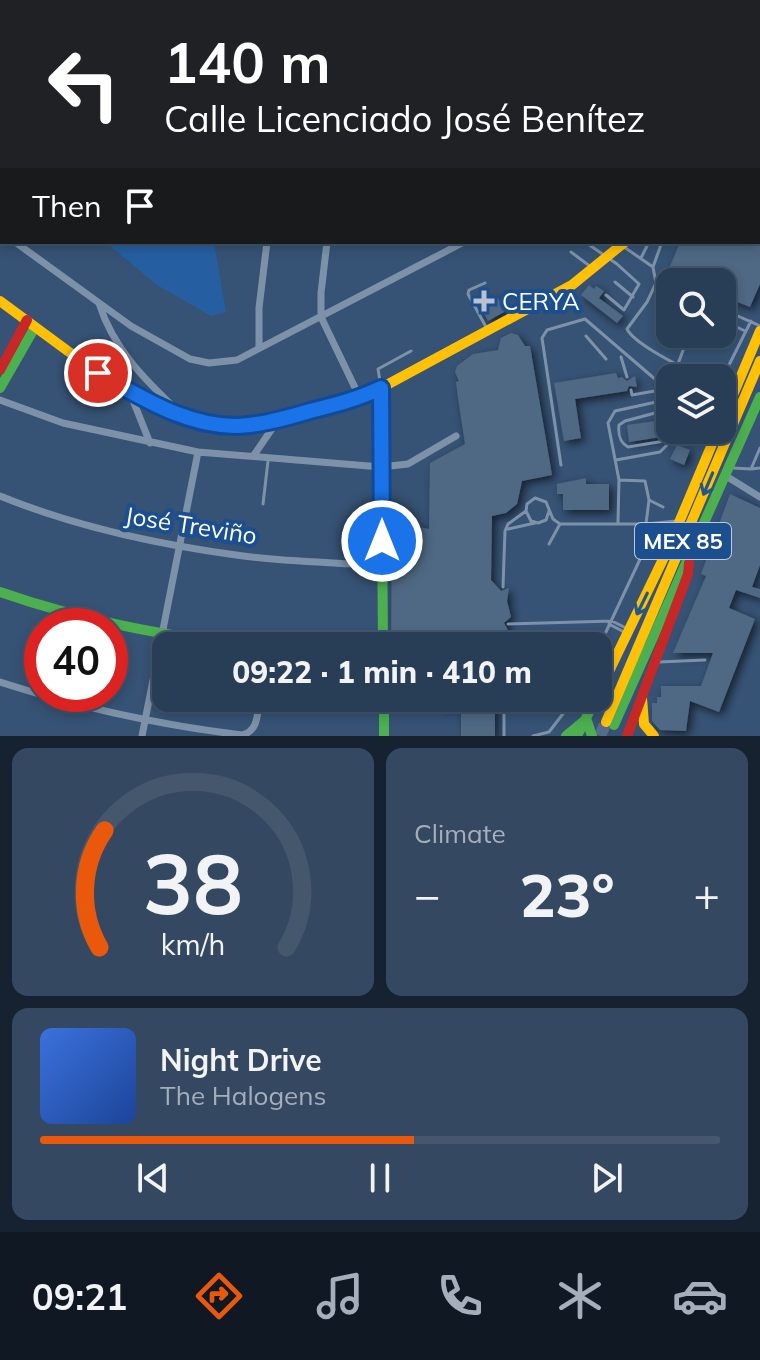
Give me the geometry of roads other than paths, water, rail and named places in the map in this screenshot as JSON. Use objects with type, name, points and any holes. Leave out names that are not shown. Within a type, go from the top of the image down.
[{"type":"main road","points":[[0,301],[98,373],[129,390],[184,417],[216,425],[247,426],[360,398],[381,388],[572,285],[621,244]]},
{"type":"main road","points":[[0,370],[31,324]]},
{"type":"main road","points":[[0,388],[31,324]]},
{"type":"main road","points":[[736,386],[760,329]]},
{"type":"main road","name":"MEX 85","points":[[760,361],[610,724],[689,561],[760,397]]},
{"type":"main road","points":[[381,388],[383,632]]},
{"type":"main road","name":"MEX 85","points":[[612,665],[667,551],[712,444]]},
{"type":"main road","points":[[627,736],[688,574],[689,561]]},
{"type":"main road","points":[[0,592],[152,634]]},
{"type":"main road","points":[[642,698],[643,722],[646,731],[654,736]]},
{"type":"main road","points":[[384,712],[384,736]]},
{"type":"main road","name":"MEX 85","points":[[577,736],[589,712]]},
{"type":"main road","points":[[566,736],[586,719],[592,736]]},
{"type":"street","points":[[503,0],[520,0]]},
{"type":"street","points":[[18,244],[131,326],[197,362],[223,363],[237,360],[460,244]]},
{"type":"street","points":[[259,348],[259,308],[267,244]]},
{"type":"street","points":[[327,244],[321,317],[360,398]]},
{"type":"street","points":[[99,301],[106,325],[118,346],[148,382],[184,417]]},
{"type":"street","points":[[129,390],[150,443]]},
{"type":"street","points":[[0,400],[63,423],[198,452],[381,467],[408,464],[456,436]]},
{"type":"street","points":[[254,455],[278,420]]},
{"type":"street","points":[[163,632],[198,452]]},
{"type":"street","points":[[728,472],[760,497]]},
{"type":"street","name":"José Treviño","points":[[0,496],[46,515],[181,546],[238,556],[382,566]]},
{"type":"street","points":[[0,682],[50,697],[145,718],[242,735],[249,734],[255,728],[258,712]]},
{"type":"street","points":[[142,736],[152,684]]},
{"type":"lane","points":[[588,244],[637,280],[639,288],[624,310],[606,295]]},
{"type":"lane","points":[[623,244],[653,267]]},
{"type":"lane","points":[[641,258],[648,244]]},
{"type":"lane","points":[[661,244],[653,267],[656,283],[627,329],[629,334],[678,364],[684,348]]},
{"type":"lane","points":[[571,252],[593,269]]},
{"type":"lane","points":[[615,282],[633,297]]},
{"type":"lane","points":[[485,283],[469,290],[468,294],[488,331]]},
{"type":"lane","points":[[736,315],[760,329]]},
{"type":"lane","points":[[561,465],[542,338],[547,330],[585,319],[656,380]]},
{"type":"lane","points":[[729,364],[751,321]]},
{"type":"lane","points":[[736,327],[745,331]]},
{"type":"lane","points":[[586,336],[606,359]]},
{"type":"lane","points":[[381,388],[378,369],[411,351]]},
{"type":"lane","points":[[621,357],[627,377]]},
{"type":"lane","points":[[631,390],[632,395],[656,392]]},
{"type":"lane","points":[[618,523],[619,480],[608,423],[610,416],[615,411],[656,402]]},
{"type":"lane","points":[[656,413],[625,421],[619,425],[618,432],[628,447],[656,442]]},
{"type":"lane","points":[[614,460],[660,452],[667,444]]},
{"type":"lane","points":[[707,444],[711,447]]},
{"type":"lane","points":[[751,469],[760,448]]},
{"type":"lane","points":[[263,504],[269,456]]},
{"type":"lane","points":[[728,472],[760,468]]},
{"type":"lane","points":[[619,480],[645,481],[649,500],[646,524]]},
{"type":"lane","points":[[535,523],[526,511],[527,504],[535,498],[546,502],[553,519],[560,524],[646,524],[680,520]]},
{"type":"lane","points":[[649,500],[663,507]]},
{"type":"lane","points":[[503,587],[505,531],[508,524],[526,511]]},
{"type":"lane","points":[[505,531],[510,527],[546,520],[549,511]]},
{"type":"lane","points":[[606,632],[657,523]]},
{"type":"lane","points":[[549,544],[560,524]]},
{"type":"lane","points":[[648,543],[667,551]]},
{"type":"lane","points":[[508,624],[610,622],[628,632]]},
{"type":"lane","points":[[656,662],[705,660]]},
{"type":"lane","points":[[504,712],[504,736]]},
{"type":"lane","points":[[533,736],[549,732],[564,712]]},
{"type":"tunnel","points":[[600,736],[606,722]]},
{"type":"place","name":"CERYA","points":[[484,301]]}]
